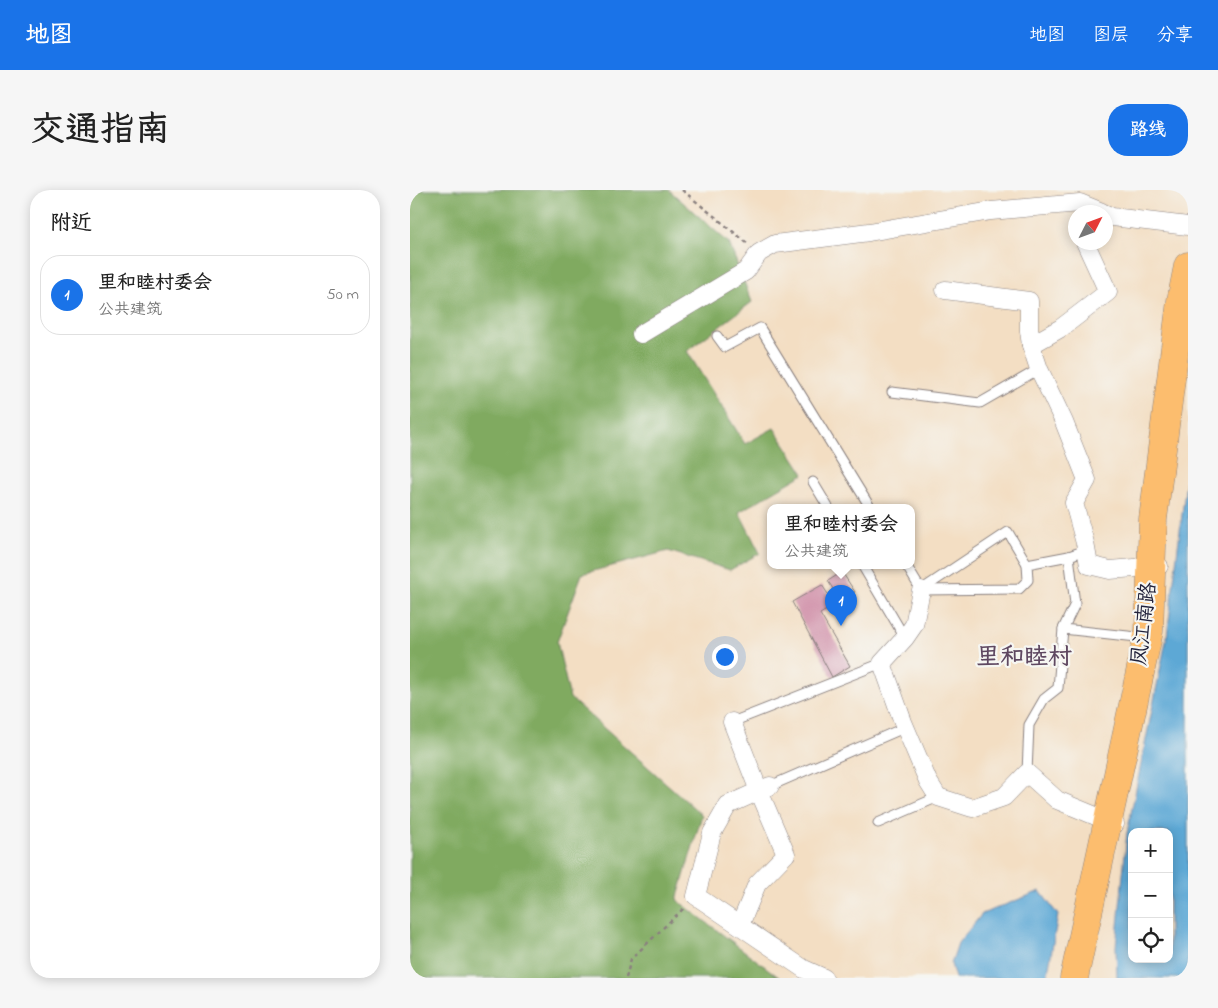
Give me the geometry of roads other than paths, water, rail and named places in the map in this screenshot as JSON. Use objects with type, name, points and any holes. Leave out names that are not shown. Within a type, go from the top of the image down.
[{"type":"main road","name":"凤江南路","points":[[1074,978],[1148,631],[1153,519],[1181,301],[1188,266]]},
{"type":"street","points":[[640,334],[746,271],[759,253],[775,244],[869,232],[991,211],[1068,208]]},
{"type":"street","points":[[1113,217],[1188,226]]},
{"type":"street","points":[[1031,345],[1061,328],[1108,292],[1090,250]]},
{"type":"street","points":[[945,290],[1029,301],[1031,345],[1039,369],[1088,480],[1074,503],[1089,565],[1110,570],[1162,566]]},
{"type":"street","points":[[921,590],[914,625],[882,663],[928,781],[938,797],[972,808],[1004,798],[1027,773],[1057,800],[1115,824]]},
{"type":"street","points":[[732,722],[765,789],[786,854],[757,884],[740,925]]},
{"type":"street","points":[[765,789],[728,805],[712,833],[696,896],[804,969],[824,978]]},
{"type":"lane","points":[[717,336],[725,346],[760,328],[868,504]]},
{"type":"lane","points":[[892,392],[980,403],[1039,369]]},
{"type":"lane","points":[[813,482],[826,504]]},
{"type":"lane","points":[[1008,532],[1027,564],[1028,580],[1019,589],[921,590],[1008,532]]},
{"type":"lane","points":[[1027,564],[1069,556],[1086,550]]},
{"type":"lane","points":[[1027,773],[1028,725],[1044,699],[1058,688],[1063,629],[1076,604],[1069,556]]},
{"type":"lane","points":[[864,569],[905,638]]},
{"type":"lane","points":[[908,569],[921,590]]},
{"type":"lane","points":[[1063,629],[1137,637]]},
{"type":"lane","points":[[732,722],[882,663]]},
{"type":"lane","points":[[765,789],[906,727]]},
{"type":"lane","points":[[878,823],[938,797]]},
{"type":"water","points":[[1188,466],[1188,978],[1117,978],[1116,947],[1128,828],[1128,963],[1173,963],[1173,828],[1128,828],[1167,636]]},
{"type":"water","points":[[1040,891],[1058,915],[1047,978],[955,978],[951,964],[958,943],[982,914]]},
{"type":"place","name":"里和睦村委会","points":[[841,626]]},
{"type":"district","name":"里和睦村","points":[[1024,658]]}]
